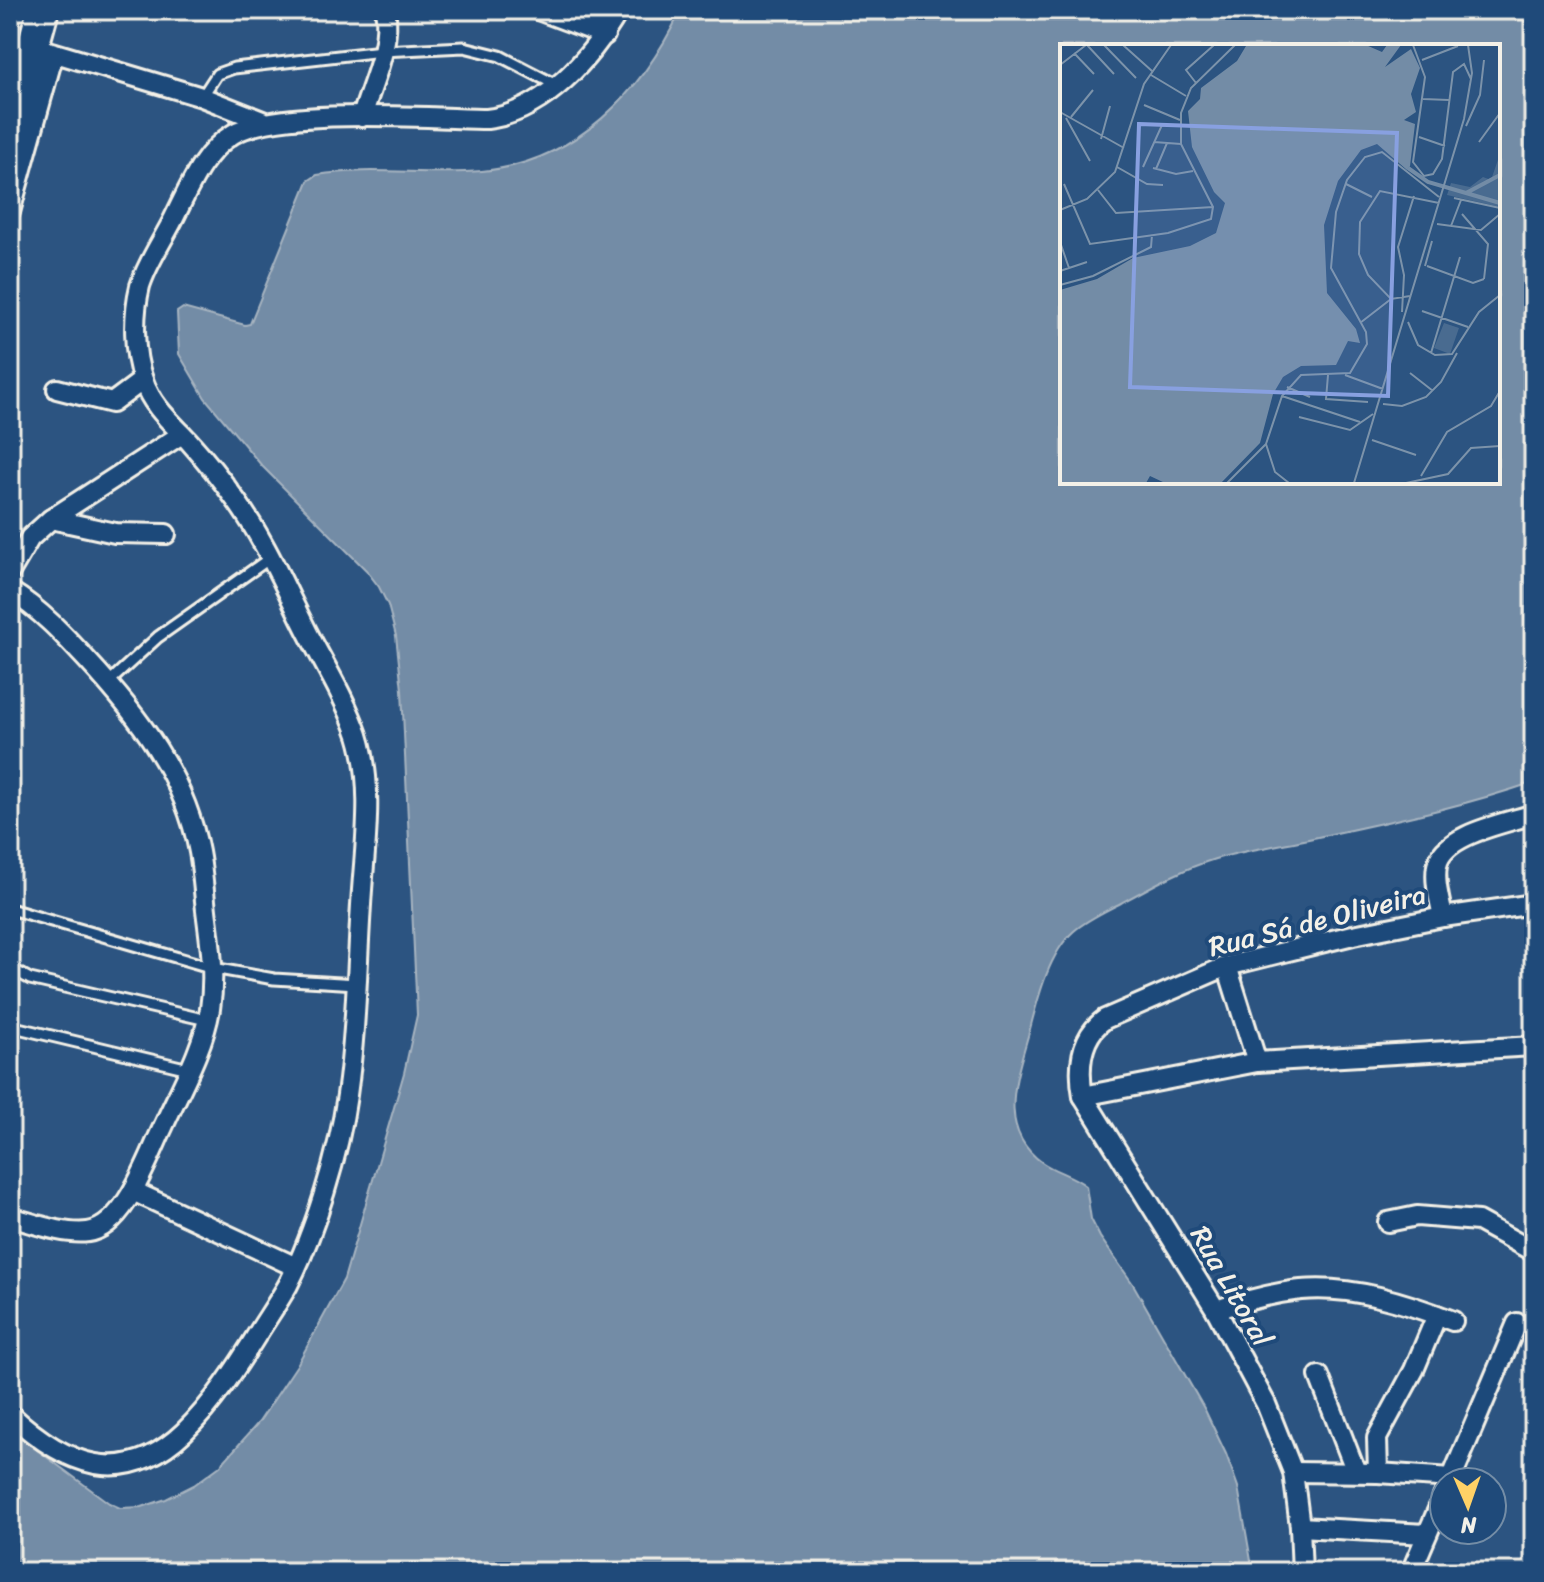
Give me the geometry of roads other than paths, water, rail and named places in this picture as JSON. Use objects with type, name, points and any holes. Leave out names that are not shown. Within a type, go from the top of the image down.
[{"type":"main road","points":[[10,130],[43,50],[43,10]]},
{"type":"street","points":[[362,117],[382,51],[387,25],[385,10]]},
{"type":"street","points":[[538,10],[605,35]]},
{"type":"street","points":[[10,1414],[38,1438],[70,1458],[87,1464],[116,1466],[150,1458],[194,1422],[231,1374],[287,1287],[341,1132],[349,1081],[367,788],[357,734],[270,558],[237,502],[213,469],[161,413],[143,380],[137,354],[136,323],[142,280],[195,176],[210,153],[231,135],[265,122],[362,117],[494,118],[522,109],[556,85],[582,61],[605,35],[619,10]]},
{"type":"street","points":[[10,212],[43,50],[202,97],[265,122]]},
{"type":"street","points":[[57,389],[112,403],[143,380]]},
{"type":"street","points":[[10,572],[30,538],[51,519],[182,434]]},
{"type":"street","points":[[51,519],[115,533],[166,534]]},
{"type":"street","points":[[10,591],[45,618],[108,683],[163,756],[185,803],[199,850],[213,968],[202,1041],[133,1191],[115,1217],[104,1226],[88,1232],[10,1217]]},
{"type":"street","points":[[1443,917],[1436,867],[1444,850],[1463,837],[1534,814]]},
{"type":"street","name":"Rua Sá de Oliveira","points":[[1083,1096],[1081,1070],[1085,1043],[1094,1027],[1105,1019],[1227,966],[1353,935],[1443,917],[1534,904]]},
{"type":"street","points":[[1227,966],[1257,1062]]},
{"type":"street","points":[[1083,1096],[1257,1062],[1534,1046]]},
{"type":"street","name":"Rua Litoral","points":[[1083,1096],[1216,1310],[1266,1404],[1293,1472],[1302,1572]]},
{"type":"street","points":[[133,1191],[296,1267]]},
{"type":"street","points":[[1388,1222],[1417,1216],[1467,1219],[1487,1224],[1534,1252]]},
{"type":"street","points":[[1216,1310],[1255,1297],[1312,1290],[1374,1296],[1445,1318],[1377,1438],[1378,1473]]},
{"type":"street","points":[[1457,1466],[1517,1323]]},
{"type":"street","points":[[1319,1376],[1356,1472]]},
{"type":"street","points":[[1293,1472],[1378,1473],[1428,1481]]},
{"type":"street","points":[[1300,1527],[1426,1534]]},
{"type":"street","points":[[1411,1572],[1428,1530]]},
{"type":"lane","points":[[202,97],[217,74],[234,68],[382,51],[464,47],[520,64],[556,85]]},
{"type":"lane","points":[[108,683],[158,637],[270,558]]},
{"type":"lane","points":[[10,909],[213,968],[274,979],[357,984]]},
{"type":"lane","points":[[10,968],[30,979],[207,1020]]},
{"type":"lane","points":[[10,1026],[189,1069]]},
{"type":"water","points":[[681,10],[1534,10],[1534,782],[1420,814],[1215,859],[1167,878],[1091,919],[1065,940],[1051,964],[1016,1083],[1014,1118],[1019,1134],[1028,1149],[1043,1163],[1086,1186],[1091,1219],[1100,1237],[1133,1284],[1205,1410],[1238,1487],[1253,1572],[10,1572],[10,1430],[120,1508],[142,1507],[194,1485],[220,1466],[259,1422],[297,1365],[344,1279],[404,1073],[417,1015],[402,690],[396,636],[388,605],[366,570],[262,466],[205,398],[179,354],[177,312],[183,308],[250,324],[308,181],[317,175],[358,171],[482,171],[516,165],[548,154],[576,138],[626,95],[647,68]]}]
